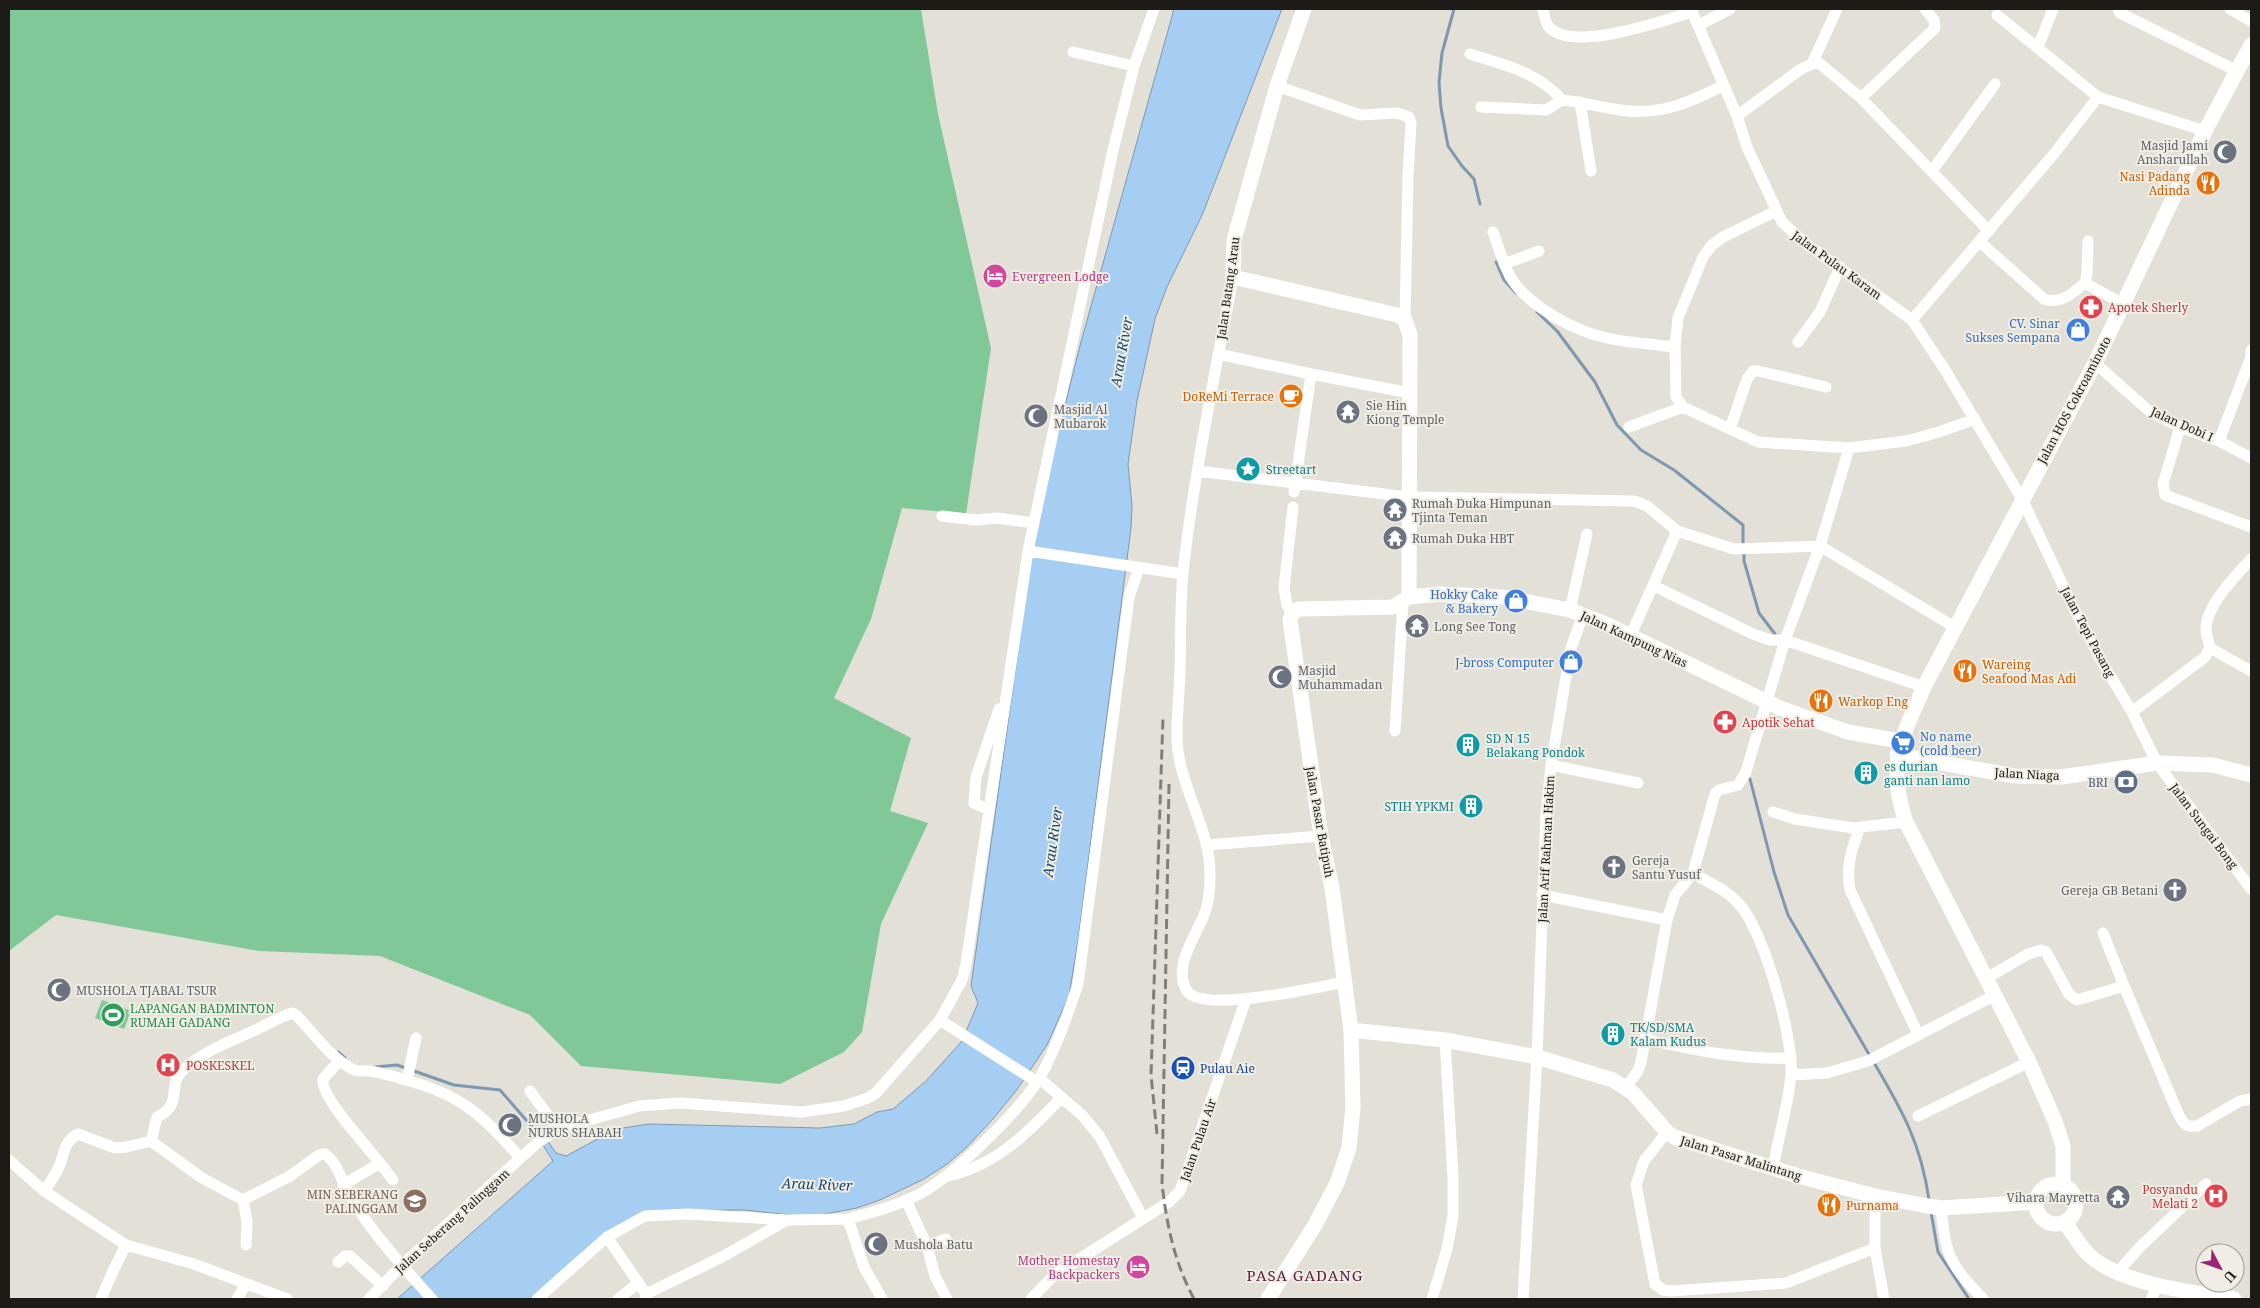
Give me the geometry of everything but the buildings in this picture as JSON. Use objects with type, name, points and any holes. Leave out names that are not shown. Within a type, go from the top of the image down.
[{"type":"main road","name":"Jalan Batang Arau","points":[[1232,277],[1234,240],[1277,86],[1304,9]]},
{"type":"main road","name":"Jalan HOS Cokroaminoto","points":[[1899,748],[1924,687],[2095,364],[2206,131],[2251,48]]},
{"type":"main road","points":[[1232,277],[1397,315],[1405,320],[1410,335],[1406,599]]},
{"type":"main road","name":"Jalan Kampung Nias","points":[[1292,614],[1298,609],[1306,608],[1393,606],[1406,599],[1440,594],[1518,599],[1577,613],[1608,624],[1630,637],[1780,708],[1899,748]]},
{"type":"main road","name":"Jalan Pasar Batipuh","points":[[1268,1299],[1323,1211],[1342,1168],[1348,1148],[1353,1107],[1351,1030],[1332,888],[1321,836],[1291,629],[1290,620],[1292,614]]},
{"type":"main road","points":[[1899,748],[1896,773],[1898,793],[1906,822],[2029,1062],[2060,1134],[2064,1155],[2063,1185]]},
{"type":"main road","name":"Jalan Niaga","points":[[1899,748],[2015,776],[2061,776],[2105,772],[2157,763],[2213,765],[2251,775]]},
{"type":"main road","name":"Jalan Pasar Malintang","points":[[1351,1030],[1445,1040],[1537,1057],[1613,1080],[1626,1087],[1667,1132],[1691,1143],[1875,1196],[1933,1207],[2036,1202]]},
{"type":"main road","points":[[2049,1185],[2063,1185],[2075,1195],[2077,1203],[2076,1211],[2065,1222],[2051,1224],[2040,1216],[2036,1202],[2042,1190],[2049,1185]]},
{"type":"main road","points":[[2065,1222],[2088,1254],[2117,1273],[2158,1284],[2234,1299]]},
{"type":"street","name":"Jalan Seberang Palinggam","points":[[369,1299],[401,1266],[520,1158],[555,1131],[639,1106],[680,1103],[801,1112],[844,1106],[876,1093],[942,1021],[962,980],[966,964],[988,809],[1029,551],[1087,265],[1134,66],[1154,9]]},
{"type":"street","points":[[1543,9],[1546,23],[1551,29],[1562,35],[1586,37],[1626,30],[1691,10]]},
{"type":"street","points":[[1699,25],[1730,9]]},
{"type":"street","points":[[1812,64],[1838,9]]},
{"type":"street","points":[[1861,98],[1935,28],[1934,20],[1925,9]]},
{"type":"street","points":[[2038,47],[2053,9]]},
{"type":"street","points":[[2118,9],[2120,13],[2237,71]]},
{"type":"street","points":[[2230,9],[2251,20]]},
{"type":"street","points":[[2248,9],[2251,20]]},
{"type":"street","name":"Jalan Pulau Karam","points":[[1691,10],[1724,85],[1747,147],[1782,222],[1788,229],[1912,320],[1975,419],[2022,499]]},
{"type":"street","points":[[1997,15],[2098,97],[2206,131]]},
{"type":"street","points":[[1072,52],[1134,66]]},
{"type":"street","points":[[1470,54],[1527,73],[1552,88],[1562,100]]},
{"type":"street","points":[[1736,116],[1812,64],[1819,63],[1861,98],[1989,231]]},
{"type":"street","points":[[1932,171],[1995,84]]},
{"type":"street","points":[[1481,107],[1546,110],[1562,100],[1621,110],[1647,111],[1673,108],[1690,102],[1724,85]]},
{"type":"street","points":[[1277,86],[1360,115],[1397,113],[1409,117],[1411,122],[1405,320]]},
{"type":"street","points":[[1912,320],[1980,242],[2098,97]]},
{"type":"street","points":[[1580,102],[1591,172]]},
{"type":"street","points":[[1776,211],[1737,228],[1723,237],[1707,251],[1698,269],[1678,318],[1675,347],[1676,397],[1683,407],[1758,442],[1849,448],[1906,441],[1975,419]]},
{"type":"street","points":[[1493,232],[1504,264],[1516,285],[1535,304],[1586,332],[1606,338],[1675,347]]},
{"type":"street","points":[[1980,242],[2044,299],[2053,302],[2061,300],[2085,283],[2088,241]]},
{"type":"street","points":[[1504,264],[1539,251]]},
{"type":"street","points":[[1798,342],[1817,317],[1840,267]]},
{"type":"street","name":"Jalan Batang Arau","points":[[1232,277],[1198,471],[1183,574],[1177,738],[1181,766],[1210,857],[1208,901],[1204,917],[1187,949],[1184,961],[1185,985],[1188,991],[1198,998],[1246,999],[1344,982]]},
{"type":"street","points":[[2085,283],[2123,304]]},
{"type":"street","points":[[2219,441],[2251,357],[2251,350]]},
{"type":"street","points":[[1218,354],[1410,393]]},
{"type":"street","name":"Jalan Dobi I","points":[[2095,364],[2149,411],[2180,426],[2219,441],[2251,458]]},
{"type":"street","points":[[1730,429],[1746,379],[1753,371],[1826,387]]},
{"type":"street","points":[[1295,488],[1311,374]]},
{"type":"street","points":[[1629,427],[1683,407]]},
{"type":"street","points":[[2180,426],[2163,484],[2165,495],[2251,527]]},
{"type":"street","points":[[1626,1087],[1638,1071],[1666,920],[1675,895],[1692,873],[1715,794],[1719,790],[1738,785],[1743,780],[1768,702],[1785,640],[1820,546],[1849,448]]},
{"type":"street","points":[[1198,471],[1295,488],[1408,497],[1634,501],[1647,506],[1678,531],[1734,549],[1820,546],[1956,628]]},
{"type":"street","name":"Jalan Tepi Pasang","points":[[2022,499],[2098,654],[2132,712],[2157,763]]},
{"type":"street","points":[[1292,614],[1287,605],[1284,588],[1293,507]]},
{"type":"street","points":[[942,516],[976,520],[997,518],[1034,523]]},
{"type":"street","points":[[1630,637],[1678,531]]},
{"type":"street","name":"Jalan Arif Rahman Hakim","points":[[1523,1299],[1537,1057],[1546,813],[1551,765],[1577,613],[1587,534]]},
{"type":"street","points":[[1029,551],[1183,574]]},
{"type":"street","points":[[2132,712],[2205,657],[2210,648],[2206,627],[2209,617],[2224,590],[2251,559]]},
{"type":"street","points":[[537,1299],[607,1237],[632,1222],[656,1214],[786,1220],[848,1219],[888,1208],[927,1190],[946,1176],[1003,1123],[1035,1079],[1061,1032],[1078,984],[1129,597],[1136,567]]},
{"type":"street","points":[[1654,586],[1753,634],[1770,640],[1785,640],[1924,687]]},
{"type":"street","points":[[1396,731],[1406,599]]},
{"type":"street","points":[[2210,648],[2251,671]]},
{"type":"street","points":[[988,809],[974,803],[975,787],[995,716],[1005,700]]},
{"type":"street","name":"Jalan Sungai Bong","points":[[2157,763],[2251,889]]},
{"type":"street","points":[[1551,765],[1638,783]]},
{"type":"street","points":[[1773,812],[1810,821],[1860,828],[1906,822]]},
{"type":"street","points":[[1860,828],[1850,857],[1848,878],[1850,890],[1918,1034]]},
{"type":"street","points":[[1207,845],[1321,836]]},
{"type":"street","points":[[1692,873],[1734,899],[1749,918],[1765,955],[1776,992],[1791,1058],[1791,1075],[1773,1168]]},
{"type":"street","points":[[1542,895],[1666,920]]},
{"type":"street","points":[[2103,933],[2177,1112],[2185,1125],[2190,1127],[2197,1126],[2240,1101],[2251,1099]]},
{"type":"street","points":[[1987,978],[2028,954],[2041,950],[2046,952],[2069,994],[2078,1000],[2124,986]]},
{"type":"street","points":[[1791,1075],[1827,1073],[1868,1061],[1996,995]]},
{"type":"street","name":"Jalan Pulau Air","points":[[1031,1299],[1053,1276],[1169,1202],[1184,1184],[1246,999]]},
{"type":"street","points":[[151,1141],[157,1117],[171,1108],[178,1077],[183,1070],[208,1052],[290,1014],[296,1015],[339,1061],[355,1070],[409,1072],[459,1101],[495,1127],[520,1158]]},
{"type":"street","points":[[942,1021],[1035,1079],[1083,1116],[1100,1137],[1143,1218]]},
{"type":"street","points":[[409,1072],[416,1038]]},
{"type":"street","points":[[1644,1038],[1731,1056],[1756,1059],[1791,1058]]},
{"type":"street","points":[[1432,1299],[1447,1249],[1453,1216],[1453,1177],[1445,1040]]},
{"type":"street","points":[[339,1061],[323,1079],[324,1086],[338,1112],[393,1180]]},
{"type":"street","points":[[1918,1116],[2029,1062]]},
{"type":"street","points":[[530,1090],[555,1131]]},
{"type":"street","points":[[946,1176],[974,1168],[996,1157],[1028,1132],[1061,1098]]},
{"type":"street","points":[[1667,1132],[1644,1161],[1636,1185],[1655,1284],[1670,1295],[1786,1282],[1875,1248]]},
{"type":"street","points":[[44,1192],[58,1170],[65,1145],[70,1138],[78,1134],[115,1148],[151,1141],[202,1178],[243,1200]]},
{"type":"street","points":[[243,1200],[290,1176],[322,1154],[329,1156],[351,1200],[401,1266],[432,1299]]},
{"type":"street","points":[[9,1160],[44,1192],[126,1245],[194,1264],[287,1299]]},
{"type":"street","points":[[343,1185],[380,1162]]},
{"type":"street","points":[[2117,1273],[2139,1248],[2206,1184]]},
{"type":"street","points":[[1875,1196],[1875,1248],[1884,1299]]},
{"type":"street","points":[[243,1200],[247,1221],[246,1245]]},
{"type":"street","points":[[906,1200],[927,1246],[935,1276],[947,1299]]},
{"type":"street","points":[[1933,1207],[1944,1236],[1950,1260],[1983,1299]]},
{"type":"street","points":[[848,1219],[864,1268],[882,1299]]},
{"type":"street","points":[[607,1237],[646,1297],[722,1257],[786,1220]]},
{"type":"street","points":[[927,1246],[946,1239]]},
{"type":"street","points":[[101,1299],[112,1271],[126,1245]]},
{"type":"street","points":[[338,1262],[345,1256],[350,1256],[383,1286]]},
{"type":"street","points":[[237,1299],[246,1284]]},
{"type":"street","points":[[618,1299],[637,1284]]},
{"type":"street","points":[[2151,1299],[2158,1284]]},
{"type":"green space","points":[[9,9],[921,9],[938,114],[991,348],[966,514],[902,508],[871,619],[834,698],[911,738],[890,811],[928,823],[881,924],[862,1032],[844,1052],[780,1084],[581,1066],[530,1015],[380,956],[259,951],[56,915],[9,951]]},
{"type":"green space","name":"LAPANGAN BADMINTON RUMAH GADANG","points":[[102,1000],[131,1011],[124,1029],[95,1018]]},
{"type":"water","name":"Arau River","points":[[1174,9],[1282,9],[1203,213],[1167,287],[1155,319],[1137,401],[1128,464],[1132,506],[1131,528],[1078,941],[1069,996],[1047,1045],[1016,1091],[967,1147],[947,1164],[924,1179],[880,1200],[857,1208],[809,1217],[744,1210],[659,1211],[602,1236],[530,1299],[397,1299],[553,1161],[541,1142],[547,1140],[556,1153],[566,1156],[616,1129],[649,1124],[820,1128],[854,1124],[877,1112],[893,1109],[926,1081],[962,1041],[978,1003],[971,986],[1031,559],[1048,472],[1081,342]]},
{"type":"waterway","points":[[1454,9],[1442,53],[1439,82],[1441,108],[1448,146],[1474,179],[1480,204]]},
{"type":"waterway","points":[[1496,262],[1504,280],[1516,293]]},
{"type":"waterway","points":[[1537,312],[1557,331],[1595,382],[1617,425],[1641,450],[1674,470],[1743,525],[1743,545]]},
{"type":"waterway","points":[[1744,552],[1744,561],[1759,613],[1775,634]]},
{"type":"waterway","points":[[1750,779],[1774,872],[1788,915],[1870,1056]]},
{"type":"waterway","points":[[338,1052],[345,1058]]},
{"type":"waterway","points":[[1873,1061],[1893,1095],[1909,1128],[1921,1161],[1929,1200]]},
{"type":"waterway","points":[[375,1067],[397,1065],[454,1085],[500,1090],[541,1137]]},
{"type":"waterway","points":[[1931,1212],[1938,1252],[1969,1299]]},
{"type":"railway","points":[[1157,1134],[1151,1075],[1163,717]]},
{"type":"railway","points":[[1169,784],[1162,1184],[1172,1243],[1181,1271],[1194,1299]]},
{"type":"place","name":"Masjid Jami Ansharullah","points":[[2225,152]]},
{"type":"place","name":"Nasi Padang Adinda","points":[[2208,183]]},
{"type":"place","name":"Evergreen Lodge","points":[[995,276]]},
{"type":"place","name":"Apotek Sherly","points":[[2091,307]]},
{"type":"place","name":"CV. Sinar Sukses Sempana","points":[[2078,330]]},
{"type":"place","name":"DoReMi Terrace","points":[[1291,396]]},
{"type":"place","name":"Sie Hin Kiong Temple","points":[[1348,412]]},
{"type":"place","name":"Masjid Al Mubarok","points":[[1036,416]]},
{"type":"place","name":"Streetart","points":[[1248,469]]},
{"type":"place","name":"Rumah Duka Himpunan Tjinta Teman","points":[[1395,510]]},
{"type":"place","name":"Rumah Duka HBT","points":[[1395,538]]},
{"type":"place","name":"Hokky Cake & Bakery","points":[[1516,601]]},
{"type":"place","name":"Long See Tong","points":[[1417,626]]},
{"type":"place","name":"J-bross Computer","points":[[1571,662]]},
{"type":"place","name":"Wareing Seafood Mas Adi","points":[[1965,671]]},
{"type":"place","name":"Masjid Muhammadan","points":[[1280,677]]},
{"type":"place","name":"Warkop Eng","points":[[1821,701]]},
{"type":"place","name":"Apotik Sehat","points":[[1725,722]]},
{"type":"place","name":"No name (cold beer)","points":[[1903,743]]},
{"type":"place","name":"SD N 15 Belakang Pondok","points":[[1468,745]]},
{"type":"place","name":"es durian ganti nan lamo","points":[[1866,773]]},
{"type":"place","name":"BRI","points":[[2126,782]]},
{"type":"place","name":"STIH YPKMI","points":[[1471,806]]},
{"type":"place","name":"Gereja Santu Yusuf","points":[[1614,867]]},
{"type":"place","name":"Gereja GB Betani","points":[[2175,890]]},
{"type":"place","name":"MUSHOLA TJABAL TSUR","points":[[59,990]]},
{"type":"place","name":"LAPANGAN BADMINTON RUMAH GADANG","points":[[113,1015]]},
{"type":"place","name":"TK/SD/SMA Kalam Kudus","points":[[1613,1034]]},
{"type":"place","name":"POSKESKEL","points":[[168,1065]]},
{"type":"place","name":"Pulau Aie","points":[[1183,1068]]},
{"type":"place","name":"MUSHOLA NURUS SHABAH","points":[[510,1125]]},
{"type":"place","name":"Posyandu Melati 2","points":[[2216,1196]]},
{"type":"place","name":"Vihara Mayretta","points":[[2118,1197]]},
{"type":"place","name":"MIN SEBERANG PALINGGAM","points":[[415,1201]]},
{"type":"place","name":"Purnama","points":[[1829,1205]]},
{"type":"place","name":"Mushola Batu","points":[[876,1244]]},
{"type":"place","name":"Mother Homestay Backpackers","points":[[1138,1267]]},
{"type":"district","name":"PASA GADANG","points":[[1305,1275]]}]
